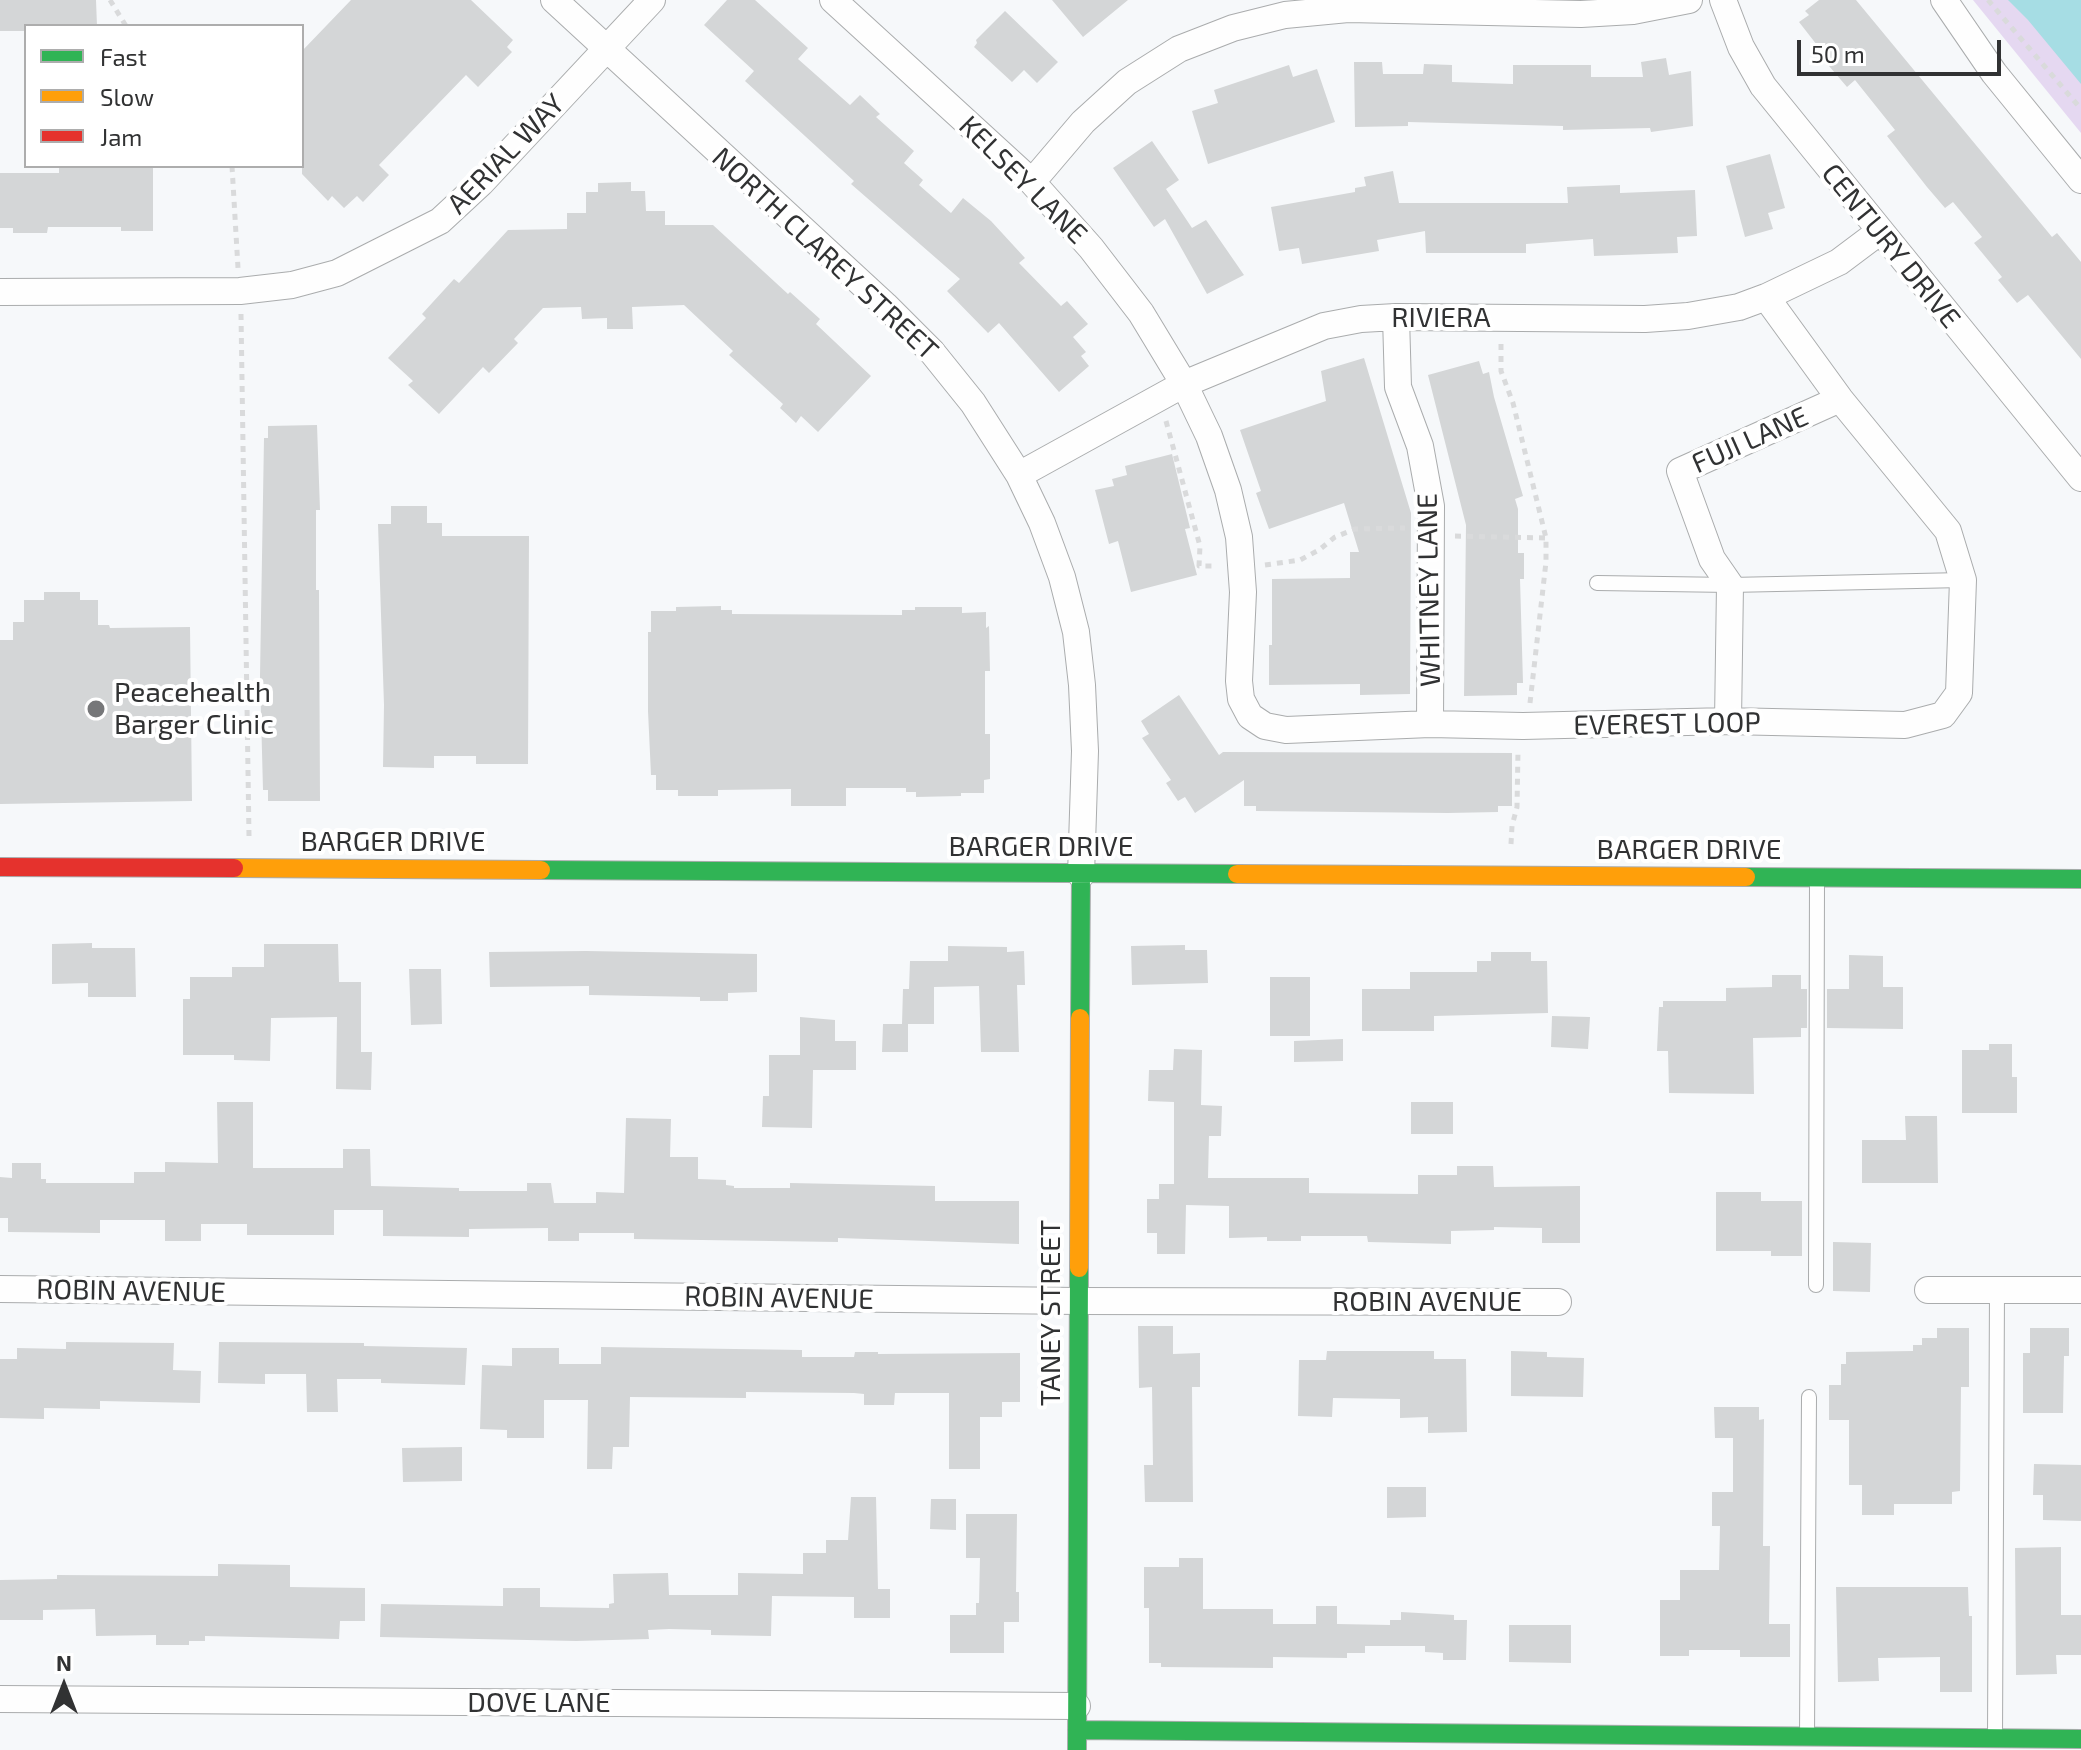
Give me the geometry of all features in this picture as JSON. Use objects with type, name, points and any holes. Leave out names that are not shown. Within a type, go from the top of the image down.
[{"type":"main road","name":"BARGER DRIVE","points":[[0,867],[2081,879]]},
{"type":"main road","name":"TANEY STREET","points":[[1077,1750],[1081,875]]},
{"type":"main road","name":"DOVE LANE","points":[[1077,1718],[1807,1736],[2081,1739]]},
{"type":"street","name":"NORTH CLAREY STREET","points":[[554,0],[932,352],[973,403],[1019,475],[1062,577],[1076,632],[1085,751],[1081,875]]},
{"type":"street","name":"AERIAL WAY","points":[[0,292],[240,291],[292,285],[337,273],[440,221],[481,183],[652,0]]},
{"type":"street","name":"KELSEY LANE","points":[[833,0],[1032,182],[1091,248],[1141,313],[1189,395]]},
{"type":"street","points":[[1032,182],[1083,122],[1127,82],[1179,49],[1233,28],[1285,15],[1348,9],[1581,14],[1633,11],[1689,0]]},
{"type":"street","name":"CENTURY DRIVE","points":[[1723,0],[1741,47],[1763,86],[2081,478]]},
{"type":"street","points":[[1944,0],[1994,73],[2081,180]]},
{"type":"street","name":"RIVIERA","points":[[1019,475],[1189,395],[1324,326],[1396,317],[1645,319],[1688,316],[1739,307],[1766,297],[1839,262],[1879,232]]},
{"type":"street","name":"EVEREST LOOP","points":[[1189,395],[1209,436],[1228,490],[1239,537],[1243,592],[1241,699],[1250,716],[1265,726],[1286,730],[1430,724],[1523,726],[1728,721],[1905,725],[1943,715],[1959,693],[1963,580],[1948,531],[1840,399],[1766,297]]},
{"type":"street","name":"WHITNEY LANE","points":[[1396,317],[1398,387],[1426,471],[1431,506],[1430,724]]},
{"type":"street","name":"FUJI LANE","points":[[1730,585],[1712,559],[1680,471],[1840,399]]},
{"type":"street","points":[[1728,721],[1730,585]]},
{"type":"street","name":"ROBIN AVENUE","points":[[0,1289],[1078,1301],[1558,1302]]},
{"type":"street","points":[[1928,1290],[2081,1290]]},
{"type":"street","name":"DOVE LANE","points":[[0,1699],[1077,1718]]},
{"type":"lane","points":[[1597,583],[1730,585],[1963,580]]},
{"type":"lane","points":[[1816,1285],[1817,878]]},
{"type":"lane","points":[[1995,1738],[1997,1290]]},
{"type":"lane","points":[[1807,1736],[1809,1397]]},
{"type":"path","points":[[110,0],[125,24]]},
{"type":"path","points":[[1988,0],[2081,109]]},
{"type":"path","points":[[232,168],[240,291],[251,869]]},
{"type":"path","points":[[1501,318],[1501,371],[1513,403],[1546,538],[1529,711],[1518,744],[1517,807],[1512,826],[1509,877]]},
{"type":"path","points":[[1189,395],[1165,422],[1200,546],[1199,566],[1282,564],[1300,560],[1335,537],[1355,529],[1418,528],[1453,536],[1546,538]]},
{"type":"shaded area","points":[[1973,0],[2081,0],[2081,133]]},
{"type":"water","points":[[2008,0],[2081,0],[2081,84],[2028,20]]},
{"type":"building","points":[[0,0],[96,0],[97,24],[24,24],[24,31],[0,31]]},
{"type":"building","points":[[351,0],[471,0],[513,40],[507,47],[512,52],[478,87],[466,75],[379,165],[389,175],[363,202],[357,196],[344,208],[332,196],[328,201],[302,174],[304,49]]},
{"type":"building","points":[[727,0],[755,0],[808,48],[798,59],[850,105],[860,95],[880,114],[876,117],[914,151],[904,163],[923,180],[919,185],[951,213],[963,198],[991,221],[1025,258],[1019,263],[1061,306],[1067,301],[1088,324],[1073,337],[1086,352],[1081,356],[1089,366],[1059,392],[999,323],[988,333],[947,291],[960,279],[851,184],[854,181],[745,81],[754,71],[704,25]]},
{"type":"building","points":[[1052,0],[1128,0],[1083,37]]},
{"type":"building","points":[[1819,0],[1856,0],[2052,237],[2057,233],[2081,262],[2081,359],[2028,295],[2017,303],[1998,280],[2002,277],[1974,243],[1982,237],[1953,202],[1945,208],[1927,187],[1887,136],[1895,130],[1855,80],[1847,87],[1829,66],[1831,63],[1799,22],[1809,15],[1805,11]]},
{"type":"building","points":[[1005,11],[1058,62],[1037,83],[1024,70],[1012,82],[974,47],[976,40]]},
{"type":"building","points":[[1666,58],[1669,75],[1691,71],[1693,126],[1651,132],[1650,128],[1563,130],[1563,126],[1408,122],[1408,126],[1355,127],[1354,62],[1382,62],[1383,74],[1423,74],[1424,64],[1452,65],[1452,82],[1513,84],[1513,65],[1591,65],[1591,77],[1643,77],[1641,62]]},
{"type":"building","points":[[1289,65],[1293,77],[1317,69],[1335,122],[1208,164],[1192,111],[1218,103],[1214,90]]},
{"type":"building","points":[[1152,141],[1179,180],[1166,189],[1192,228],[1206,220],[1244,275],[1207,294],[1165,219],[1154,227],[1113,168]]},
{"type":"building","points":[[1770,154],[1785,208],[1768,213],[1773,229],[1745,237],[1726,166]]},
{"type":"building","points":[[59,168],[153,168],[153,231],[121,231],[121,227],[48,227],[47,233],[13,233],[13,228],[0,228],[0,173],[59,173]]},
{"type":"building","points":[[1393,171],[1399,203],[1568,203],[1567,187],[1620,185],[1620,193],[1695,190],[1697,236],[1677,237],[1678,253],[1594,256],[1593,239],[1526,244],[1526,253],[1426,253],[1425,231],[1377,240],[1379,251],[1302,264],[1299,248],[1279,251],[1271,207],[1355,192],[1355,188],[1366,186],[1364,177]]},
{"type":"building","points":[[631,182],[631,191],[645,191],[646,211],[665,211],[665,225],[713,225],[820,319],[816,324],[871,376],[818,432],[801,416],[796,423],[780,408],[783,404],[729,355],[733,351],[684,305],[632,307],[633,329],[607,329],[607,318],[582,319],[581,307],[543,308],[514,339],[518,343],[489,373],[483,367],[439,414],[408,385],[413,381],[388,358],[426,318],[422,314],[454,279],[459,283],[508,230],[567,229],[567,213],[586,213],[586,192],[598,192],[598,183]]},
{"type":"building","points":[[1364,358],[1411,513],[1410,694],[1360,695],[1360,684],[1269,685],[1272,579],[1350,578],[1350,552],[1359,552],[1344,503],[1269,529],[1256,493],[1261,491],[1240,430],[1326,401],[1321,371]]},
{"type":"building","points":[[1479,361],[1483,374],[1489,372],[1523,496],[1515,499],[1518,509],[1518,553],[1524,553],[1524,579],[1520,579],[1523,683],[1517,683],[1517,695],[1464,696],[1466,525],[1428,375]]},
{"type":"building","points":[[317,425],[320,801],[268,801],[268,790],[263,790],[260,676],[264,438],[268,438],[268,426]]},
{"type":"building","points":[[1172,454],[1190,528],[1185,529],[1197,575],[1131,592],[1118,541],[1109,544],[1095,490],[1114,486],[1112,479],[1127,475],[1125,466]]},
{"type":"building","points":[[391,506],[427,506],[427,523],[442,523],[442,536],[529,536],[528,764],[476,764],[476,756],[434,756],[434,768],[383,767],[378,524],[391,524]]},
{"type":"building","name":"Peacehealth Barger Clinic","points":[[44,592],[80,592],[80,600],[98,600],[98,625],[109,625],[110,628],[190,627],[192,801],[0,804],[0,640],[13,640],[13,622],[24,622],[24,600],[44,600]]},
{"type":"building","points":[[721,606],[721,610],[732,610],[732,614],[902,615],[902,610],[915,610],[915,607],[962,607],[962,613],[986,612],[990,671],[985,671],[985,734],[990,734],[990,779],[984,780],[984,793],[916,797],[916,792],[906,792],[906,788],[846,788],[846,806],[791,806],[791,789],[718,790],[718,796],[678,796],[678,790],[656,790],[656,775],[651,775],[648,711],[651,611]]},
{"type":"building","points":[[1179,695],[1219,755],[1223,752],[1512,753],[1512,806],[1498,806],[1498,812],[1448,813],[1256,811],[1256,806],[1244,806],[1244,780],[1195,813],[1185,797],[1178,801],[1166,783],[1171,780],[1142,738],[1149,734],[1141,721]]},
{"type":"building","points":[[92,943],[92,948],[135,948],[136,997],[88,997],[88,983],[52,984],[52,944]]},
{"type":"building","points":[[264,944],[338,944],[339,982],[361,982],[361,1052],[372,1052],[371,1090],[336,1089],[337,1017],[271,1018],[270,1061],[234,1060],[234,1055],[183,1055],[183,999],[190,999],[190,977],[232,977],[232,967],[264,967]]},
{"type":"building","points":[[1185,945],[1185,950],[1207,950],[1208,983],[1132,985],[1131,946]]},
{"type":"building","points":[[948,946],[1007,947],[1007,952],[1024,951],[1025,985],[1017,985],[1019,1052],[981,1052],[979,986],[934,987],[934,1024],[902,1024],[903,989],[909,989],[910,961],[948,961]]},
{"type":"building","points":[[489,952],[757,954],[757,992],[728,993],[728,1001],[700,1001],[700,997],[589,995],[589,986],[490,987]]},
{"type":"building","points":[[1491,952],[1531,952],[1531,961],[1547,961],[1548,1013],[1434,1016],[1434,1031],[1362,1031],[1362,989],[1410,989],[1410,972],[1477,972],[1477,961],[1491,961]]},
{"type":"building","points":[[1849,955],[1883,956],[1883,987],[1903,987],[1903,1029],[1827,1028],[1827,989],[1849,989]]},
{"type":"building","points":[[409,969],[441,969],[442,1024],[411,1025]]},
{"type":"building","points":[[1772,975],[1801,975],[1801,989],[1807,989],[1807,1028],[1801,1028],[1801,1037],[1753,1038],[1754,1094],[1669,1093],[1668,1051],[1657,1051],[1659,1007],[1663,1007],[1663,1001],[1726,1001],[1726,988],[1772,987]]},
{"type":"building","points":[[1270,977],[1310,977],[1310,1036],[1270,1036]]},
{"type":"building","points":[[1552,1016],[1590,1017],[1588,1049],[1551,1047]]},
{"type":"building","points":[[800,1017],[835,1020],[835,1041],[856,1041],[856,1070],[813,1070],[812,1128],[762,1127],[763,1096],[769,1096],[769,1055],[800,1055]]},
{"type":"building","points":[[883,1024],[908,1024],[908,1052],[882,1052]]},
{"type":"building","points":[[1343,1039],[1343,1061],[1294,1062],[1294,1041]]},
{"type":"building","points":[[1989,1044],[2012,1044],[2012,1077],[2017,1077],[2017,1113],[1962,1113],[1962,1050],[1989,1050]]},
{"type":"building","points":[[1174,1049],[1202,1050],[1201,1105],[1222,1106],[1221,1136],[1209,1136],[1208,1178],[1309,1178],[1309,1193],[1418,1194],[1418,1175],[1457,1175],[1457,1166],[1493,1166],[1494,1187],[1580,1186],[1580,1243],[1542,1243],[1542,1228],[1494,1227],[1494,1230],[1451,1231],[1451,1244],[1368,1242],[1367,1236],[1301,1236],[1301,1241],[1267,1241],[1267,1237],[1229,1238],[1229,1206],[1186,1205],[1185,1254],[1157,1254],[1157,1233],[1147,1233],[1147,1199],[1159,1199],[1159,1184],[1174,1184],[1174,1102],[1148,1101],[1149,1070],[1173,1070]]},
{"type":"building","points":[[217,1102],[253,1102],[253,1168],[343,1168],[343,1149],[370,1149],[371,1186],[527,1191],[527,1183],[551,1183],[554,1203],[596,1203],[596,1192],[624,1193],[626,1118],[671,1119],[670,1157],[698,1157],[698,1179],[726,1180],[726,1185],[734,1188],[790,1188],[790,1183],[935,1186],[935,1201],[1019,1201],[1019,1244],[838,1238],[838,1242],[634,1239],[634,1233],[579,1233],[579,1241],[548,1241],[548,1228],[469,1229],[469,1237],[383,1236],[383,1210],[334,1210],[334,1235],[247,1235],[247,1224],[201,1224],[201,1241],[165,1241],[165,1220],[100,1220],[100,1233],[8,1232],[8,1218],[0,1218],[0,1177],[12,1178],[12,1163],[41,1163],[41,1179],[46,1179],[46,1183],[134,1183],[134,1172],[165,1172],[165,1162],[218,1163]]},
{"type":"building","points":[[1411,1102],[1453,1102],[1453,1134],[1411,1134]]},
{"type":"building","points":[[1905,1116],[1937,1116],[1938,1183],[1862,1183],[1862,1140],[1906,1140]]},
{"type":"building","points":[[1716,1192],[1761,1192],[1761,1201],[1802,1201],[1802,1256],[1771,1256],[1771,1251],[1716,1251]]},
{"type":"building","points":[[1833,1242],[1871,1243],[1870,1292],[1833,1291]]},
{"type":"building","points":[[1138,1326],[1173,1326],[1173,1354],[1200,1353],[1200,1387],[1192,1387],[1193,1502],[1145,1502],[1144,1465],[1153,1465],[1152,1387],[1139,1388]]},
{"type":"building","points":[[1937,1328],[1969,1328],[1969,1387],[1961,1387],[1960,1491],[1952,1492],[1952,1504],[1894,1504],[1894,1515],[1862,1515],[1862,1485],[1849,1485],[1849,1420],[1829,1420],[1829,1385],[1841,1385],[1841,1364],[1846,1364],[1846,1352],[1913,1351],[1913,1345],[1922,1345],[1922,1338],[1937,1338]]},
{"type":"building","points":[[2030,1328],[2069,1328],[2069,1356],[2064,1356],[2063,1413],[2023,1413],[2023,1353],[2030,1353]]},
{"type":"building","points":[[66,1342],[174,1343],[173,1370],[201,1371],[200,1403],[100,1401],[100,1409],[44,1408],[44,1419],[0,1418],[0,1359],[17,1359],[17,1348],[66,1349]]},
{"type":"building","points":[[219,1342],[364,1343],[364,1346],[467,1348],[465,1385],[337,1379],[338,1412],[307,1412],[306,1374],[265,1374],[265,1384],[218,1383]]},
{"type":"building","points":[[601,1347],[802,1350],[802,1357],[854,1357],[855,1352],[1020,1353],[1020,1402],[1002,1402],[1002,1417],[980,1417],[980,1469],[949,1469],[949,1393],[895,1393],[894,1405],[864,1405],[864,1394],[854,1393],[746,1392],[746,1398],[630,1397],[629,1447],[613,1447],[612,1469],[587,1469],[588,1400],[544,1400],[544,1438],[507,1438],[507,1430],[480,1429],[482,1365],[512,1366],[512,1348],[559,1348],[559,1364],[601,1364]]},
{"type":"building","points":[[1327,1351],[1434,1351],[1434,1359],[1466,1359],[1467,1432],[1428,1433],[1428,1417],[1400,1418],[1400,1399],[1333,1398],[1332,1417],[1298,1416],[1299,1360],[1326,1360]]},
{"type":"building","points":[[1511,1351],[1547,1352],[1547,1357],[1584,1358],[1583,1397],[1511,1396]]},
{"type":"building","points":[[1714,1407],[1759,1407],[1759,1420],[1764,1419],[1763,1546],[1770,1546],[1769,1624],[1790,1624],[1790,1657],[1740,1657],[1740,1650],[1689,1650],[1689,1656],[1660,1656],[1660,1600],[1680,1600],[1680,1570],[1719,1570],[1720,1526],[1712,1526],[1712,1492],[1733,1492],[1733,1438],[1715,1438]]},
{"type":"building","points":[[462,1447],[462,1481],[403,1482],[402,1448]]},
{"type":"building","points":[[2034,1464],[2081,1465],[2081,1521],[2043,1520],[2043,1495],[2033,1495]]},
{"type":"building","points":[[1387,1487],[1426,1487],[1426,1517],[1387,1518]]},
{"type":"building","points":[[851,1497],[876,1497],[878,1589],[890,1589],[890,1618],[854,1618],[854,1597],[772,1596],[771,1636],[711,1635],[711,1630],[669,1629],[648,1630],[649,1639],[576,1641],[380,1637],[381,1604],[503,1606],[503,1588],[540,1588],[540,1607],[609,1608],[609,1604],[614,1603],[613,1574],[668,1573],[669,1595],[738,1595],[738,1573],[803,1574],[803,1553],[826,1553],[826,1540],[848,1540]]},
{"type":"building","points":[[931,1499],[956,1499],[956,1530],[930,1529]]},
{"type":"building","points":[[966,1514],[1017,1514],[1016,1592],[1019,1592],[1019,1622],[1004,1622],[1004,1653],[950,1653],[950,1615],[976,1615],[976,1603],[979,1603],[980,1558],[966,1558]]},
{"type":"building","points":[[2061,1547],[2061,1615],[2081,1615],[2081,1655],[2056,1655],[2057,1674],[2016,1675],[2015,1548]]},
{"type":"building","points":[[1179,1558],[1203,1558],[1203,1609],[1273,1609],[1273,1624],[1316,1624],[1316,1606],[1337,1606],[1337,1624],[1390,1625],[1390,1620],[1401,1620],[1401,1612],[1454,1615],[1454,1620],[1467,1620],[1466,1660],[1443,1660],[1443,1653],[1425,1652],[1425,1646],[1365,1646],[1365,1653],[1347,1653],[1347,1658],[1273,1657],[1273,1668],[1161,1667],[1161,1663],[1149,1663],[1149,1608],[1144,1608],[1144,1567],[1179,1567]]},
{"type":"building","points":[[218,1564],[290,1565],[290,1587],[365,1588],[365,1621],[340,1621],[339,1639],[205,1636],[205,1641],[189,1641],[189,1645],[156,1645],[156,1635],[96,1636],[95,1609],[43,1610],[43,1620],[0,1620],[0,1580],[57,1579],[57,1575],[218,1576]]},
{"type":"building","points":[[1836,1587],[1968,1587],[1969,1616],[1972,1616],[1972,1692],[1940,1692],[1940,1657],[1878,1658],[1879,1681],[1838,1682]]},
{"type":"building","points":[[1509,1625],[1571,1625],[1571,1663],[1509,1662]]},
{"type":"traffic: fast","points":[[541,870],[1237,874]]},
{"type":"traffic: fast","points":[[1080,1018],[1081,875]]},
{"type":"traffic: fast","points":[[1746,877],[2081,879]]},
{"type":"traffic: fast","points":[[1077,1750],[1079,1268]]},
{"type":"traffic: fast","points":[[1077,1730],[2081,1739]]},
{"type":"traffic: slow","points":[[234,868],[541,870]]},
{"type":"traffic: slow","points":[[1237,874],[1746,877]]},
{"type":"traffic: slow","points":[[1079,1268],[1080,1018]]},
{"type":"traffic: jam","points":[[0,867],[234,868]]},
{"type":"place","name":"Peacehealth Barger Clinic","points":[[96,709]]}]
